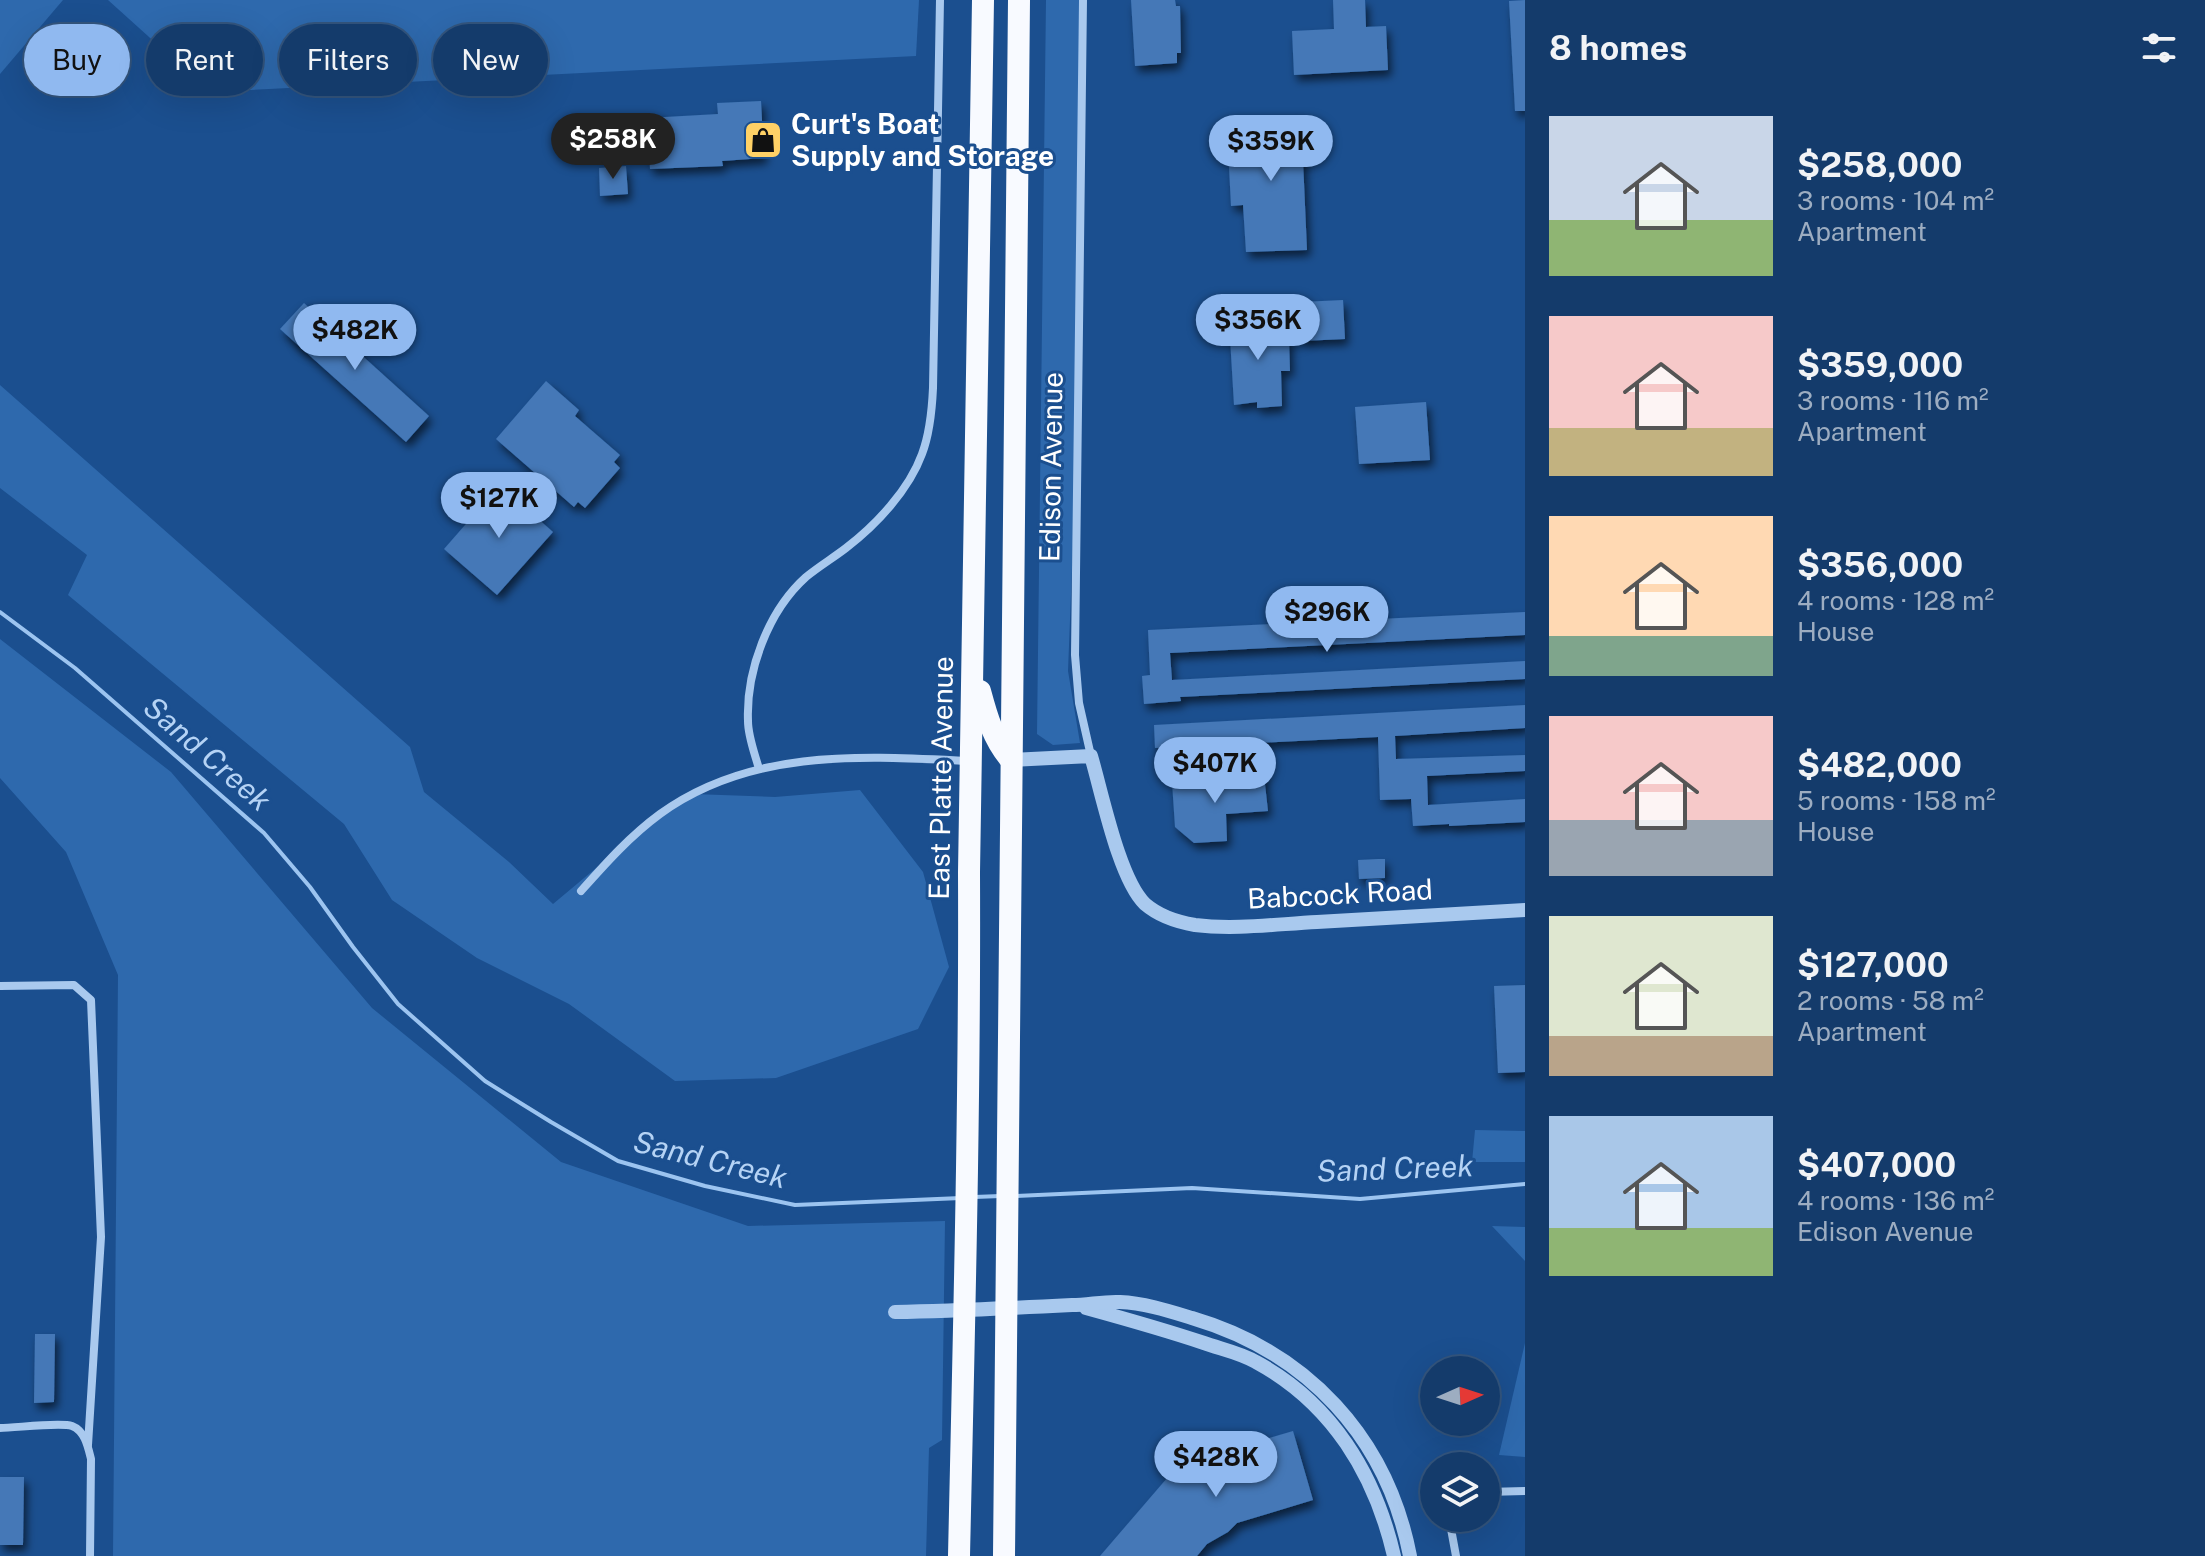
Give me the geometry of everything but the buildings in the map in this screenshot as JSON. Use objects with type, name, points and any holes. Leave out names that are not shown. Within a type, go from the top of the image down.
[{"type":"highway","name":"East Platte Avenue","points":[[959,1556],[966,1265],[983,0]]},
{"type":"highway","points":[[1004,1556],[1019,0]]},
{"type":"highway","points":[[973,642],[979,690],[988,723],[999,746],[1011,760]]},
{"type":"highway","points":[[951,1556],[961,1453]]},
{"type":"street","points":[[759,769],[748,723],[754,670],[770,624],[804,579],[868,529],[891,504],[922,457],[928,435],[933,388],[940,0]]},
{"type":"street","name":"Edison Avenue","points":[[1083,0],[1075,655],[1079,703],[1123,868],[1132,888],[1160,915]]},
{"type":"street","points":[[1011,760],[1091,756]]},
{"type":"street","points":[[581,891],[614,853],[660,814],[707,787],[759,769],[782,763],[842,757],[971,761]]},
{"type":"street","name":"Babcock Road","points":[[1160,915],[1196,925],[1236,926],[1525,910]]},
{"type":"street","points":[[0,986],[74,985],[91,1000],[101,1237],[88,1445],[91,1459],[90,1556]]},
{"type":"street","points":[[895,1312],[1120,1302],[1168,1311],[1232,1331],[1285,1360],[1338,1405],[1371,1452],[1389,1485],[1410,1556]]},
{"type":"street","points":[[1074,1305],[1135,1320],[1255,1361],[1298,1390],[1342,1436],[1360,1462],[1376,1495],[1394,1556]]},
{"type":"street","points":[[0,1428],[70,1425],[81,1432],[88,1445]]},
{"type":"street","points":[[1500,1492],[1525,1491]]},
{"type":"street","points":[[1452,1532],[1456,1556]]},
{"type":"shaded area","points":[[0,0],[63,0],[43,24],[24,24],[24,46],[0,74]]},
{"type":"shaded area","points":[[108,0],[919,0],[916,56],[548,75],[548,24],[433,24],[433,81],[417,81],[417,24],[279,24],[279,88],[263,89],[263,24],[146,24],[146,34]]},
{"type":"shaded area","points":[[1046,0],[1079,0],[1078,416],[1068,671],[1080,743],[1053,745],[1037,734]]},
{"type":"shaded area","points":[[0,385],[410,747],[424,792],[509,862],[553,904],[614,853],[693,794],[775,797],[860,790],[923,872],[949,967],[918,1029],[776,1078],[675,1081],[569,1004],[477,958],[392,900],[344,824],[68,595],[87,555],[0,488]]},
{"type":"shaded area","points":[[0,639],[171,772],[372,1008],[561,1162],[748,1226],[945,1221],[942,1440],[929,1448],[926,1556],[113,1556],[118,975],[66,852],[0,778]]},
{"type":"shaded area","points":[[1475,1130],[1525,1131],[1525,1162],[1472,1162]]},
{"type":"shaded area","points":[[1492,1226],[1525,1227],[1525,1261]]},
{"type":"shaded area","points":[[1525,1343],[1525,1457],[1500,1455]]},
{"type":"waterway","name":"Sand Creek","points":[[0,612],[75,668],[264,833],[310,887],[398,1004],[485,1081],[551,1122],[618,1161],[705,1186],[795,1205],[961,1198]]},
{"type":"waterway","name":"Sand Creek","points":[[1014,1196],[1192,1188],[1360,1199],[1525,1184]]},
{"type":"waterway","name":"Sand Creek","points":[[974,1197],[1001,1196]]},
{"type":"place","name":"Curt's Boat Supply and Storage","points":[[763,140]]}]
